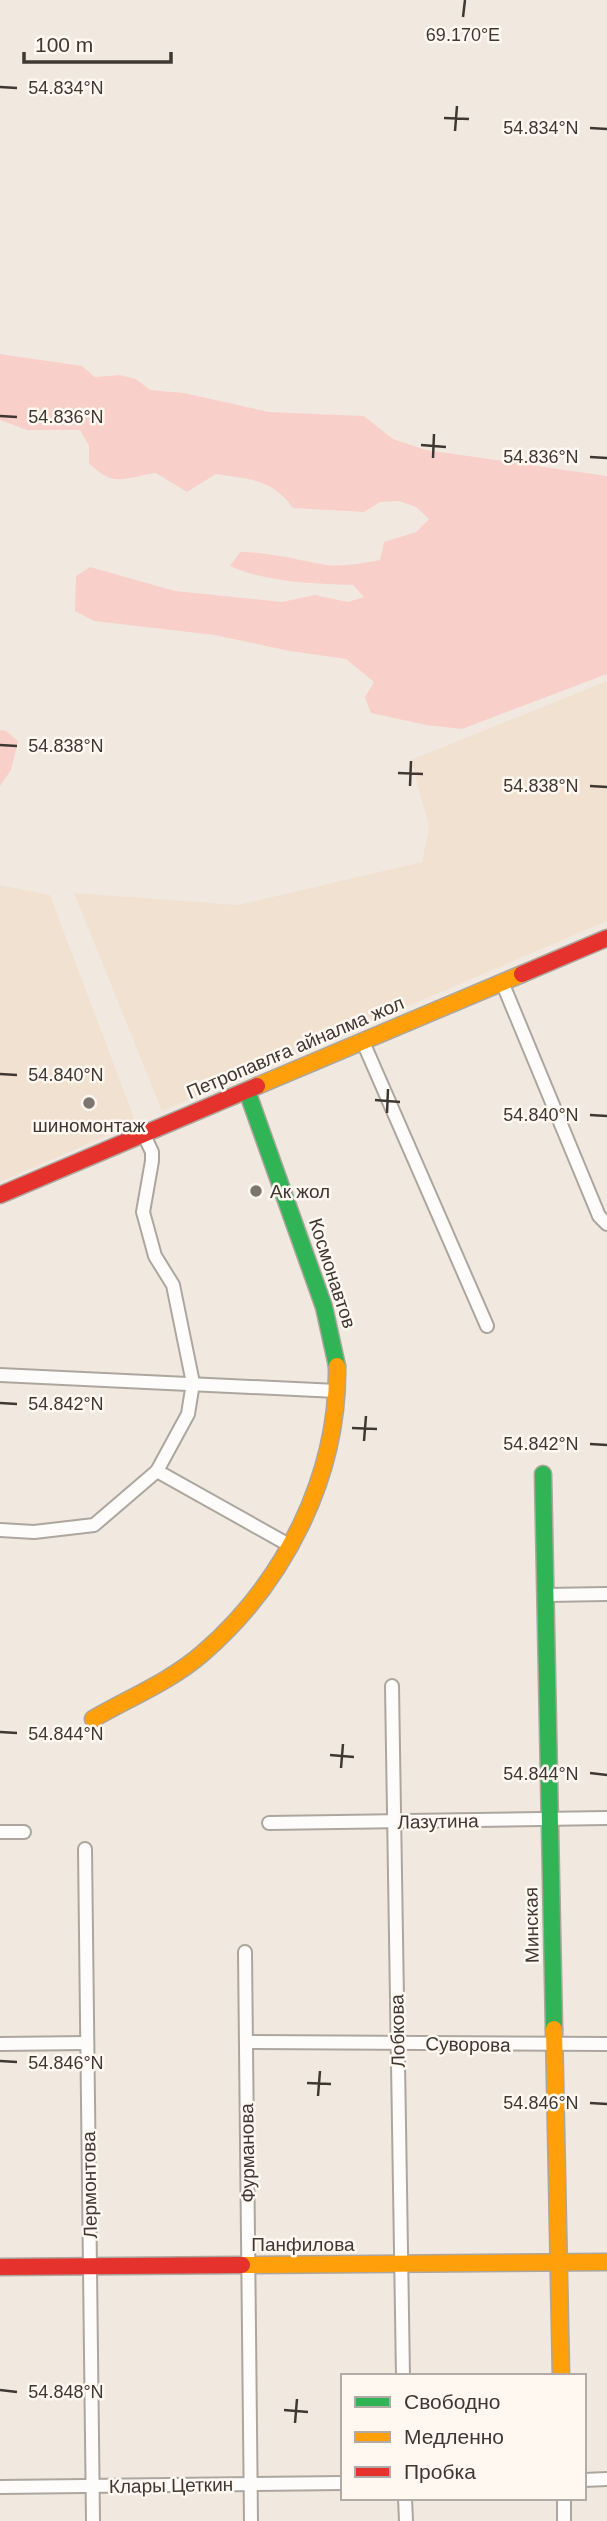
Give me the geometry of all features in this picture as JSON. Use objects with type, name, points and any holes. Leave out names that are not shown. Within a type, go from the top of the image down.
[{"type":"main road","name":"Петропавлға айналма жол","points":[[0,1195],[607,938]]},
{"type":"main road","name":"Космонавтов","points":[[93,1719],[200,1655],[229,1628],[266,1584],[289,1545],[326,1463],[335,1426],[337,1391],[334,1341],[323,1303],[247,1091]]},
{"type":"main road","name":"Минская","points":[[543,1474],[561,2374]]},
{"type":"main road","name":"Панфилова","points":[[0,2267],[607,2262]]},
{"type":"street","points":[[502,982],[599,1216],[607,1224]]},
{"type":"street","points":[[363,1042],[487,1326]]},
{"type":"street","points":[[0,1530],[34,1532],[94,1525],[157,1471],[188,1414],[192,1383],[173,1285],[147,1234],[143,1212],[152,1152],[144,1135]]},
{"type":"street","points":[[0,1375],[337,1391]]},
{"type":"street","points":[[157,1471],[289,1545]]},
{"type":"street","points":[[546,1595],[607,1594]]},
{"type":"street","name":"Лобкова","points":[[392,1686],[403,2374]]},
{"type":"street","name":"Лазутина","points":[[268,1823],[607,1818]]},
{"type":"street","points":[[0,1832],[24,1832]]},
{"type":"street","name":"Лермонтова","points":[[85,1849],[93,2521]]},
{"type":"street","name":"Фурманова","points":[[245,1952],[251,2521]]},
{"type":"street","name":"Суворова","points":[[246,2042],[607,2044]]},
{"type":"street","points":[[0,2044],[87,2043]]},
{"type":"street","points":[[586,2480],[607,2479]]},
{"type":"street","name":"Клары Цеткин","points":[[0,2487],[341,2483]]},
{"type":"street","points":[[405,2500],[406,2521]]},
{"type":"street","points":[[564,2500],[564,2521]]},
{"type":"shaded area","points":[[0,354],[82,366],[95,377],[120,375],[136,379],[150,390],[184,393],[269,412],[364,416],[393,439],[426,450],[607,476],[607,674],[462,729],[426,725],[371,713],[365,697],[374,682],[346,659],[290,651],[214,635],[94,621],[75,611],[76,576],[90,567],[175,591],[282,602],[315,595],[348,602],[364,597],[353,585],[275,579],[230,566],[240,552],[326,565],[380,560],[384,542],[416,532],[429,519],[416,507],[399,501],[380,502],[364,512],[293,508],[277,491],[259,482],[216,474],[187,492],[156,473],[113,479],[89,463],[89,446],[80,430],[27,430],[0,420]]},
{"type":"shaded area","points":[[607,681],[607,921],[162,1111],[74,893],[238,905],[422,862],[429,827],[411,760]]},
{"type":"shaded area","points":[[0,730],[6,731],[18,741],[11,770],[0,786]]},
{"type":"shaded area","points":[[0,885],[50,895],[136,1123],[0,1182]]},
{"type":"traffic: fast","points":[[247,1091],[324,1307],[337,1366]]},
{"type":"traffic: fast","points":[[543,1474],[554,2029]]},
{"type":"traffic: slow","points":[[257,1086],[522,974]]},
{"type":"traffic: slow","points":[[93,1719],[164,1681],[191,1663],[232,1625],[259,1594],[302,1524],[317,1486],[335,1407],[337,1366]]},
{"type":"traffic: slow","points":[[554,2029],[561,2374]]},
{"type":"traffic: slow","points":[[242,2265],[607,2262]]},
{"type":"traffic: jam","points":[[522,974],[607,938]]},
{"type":"traffic: jam","points":[[0,1195],[257,1086]]},
{"type":"traffic: jam","points":[[0,2267],[242,2265]]},
{"type":"place","name":"шиномонтаж","points":[[89,1103]]},
{"type":"place","name":"Ак жол","points":[[256,1191]]}]
